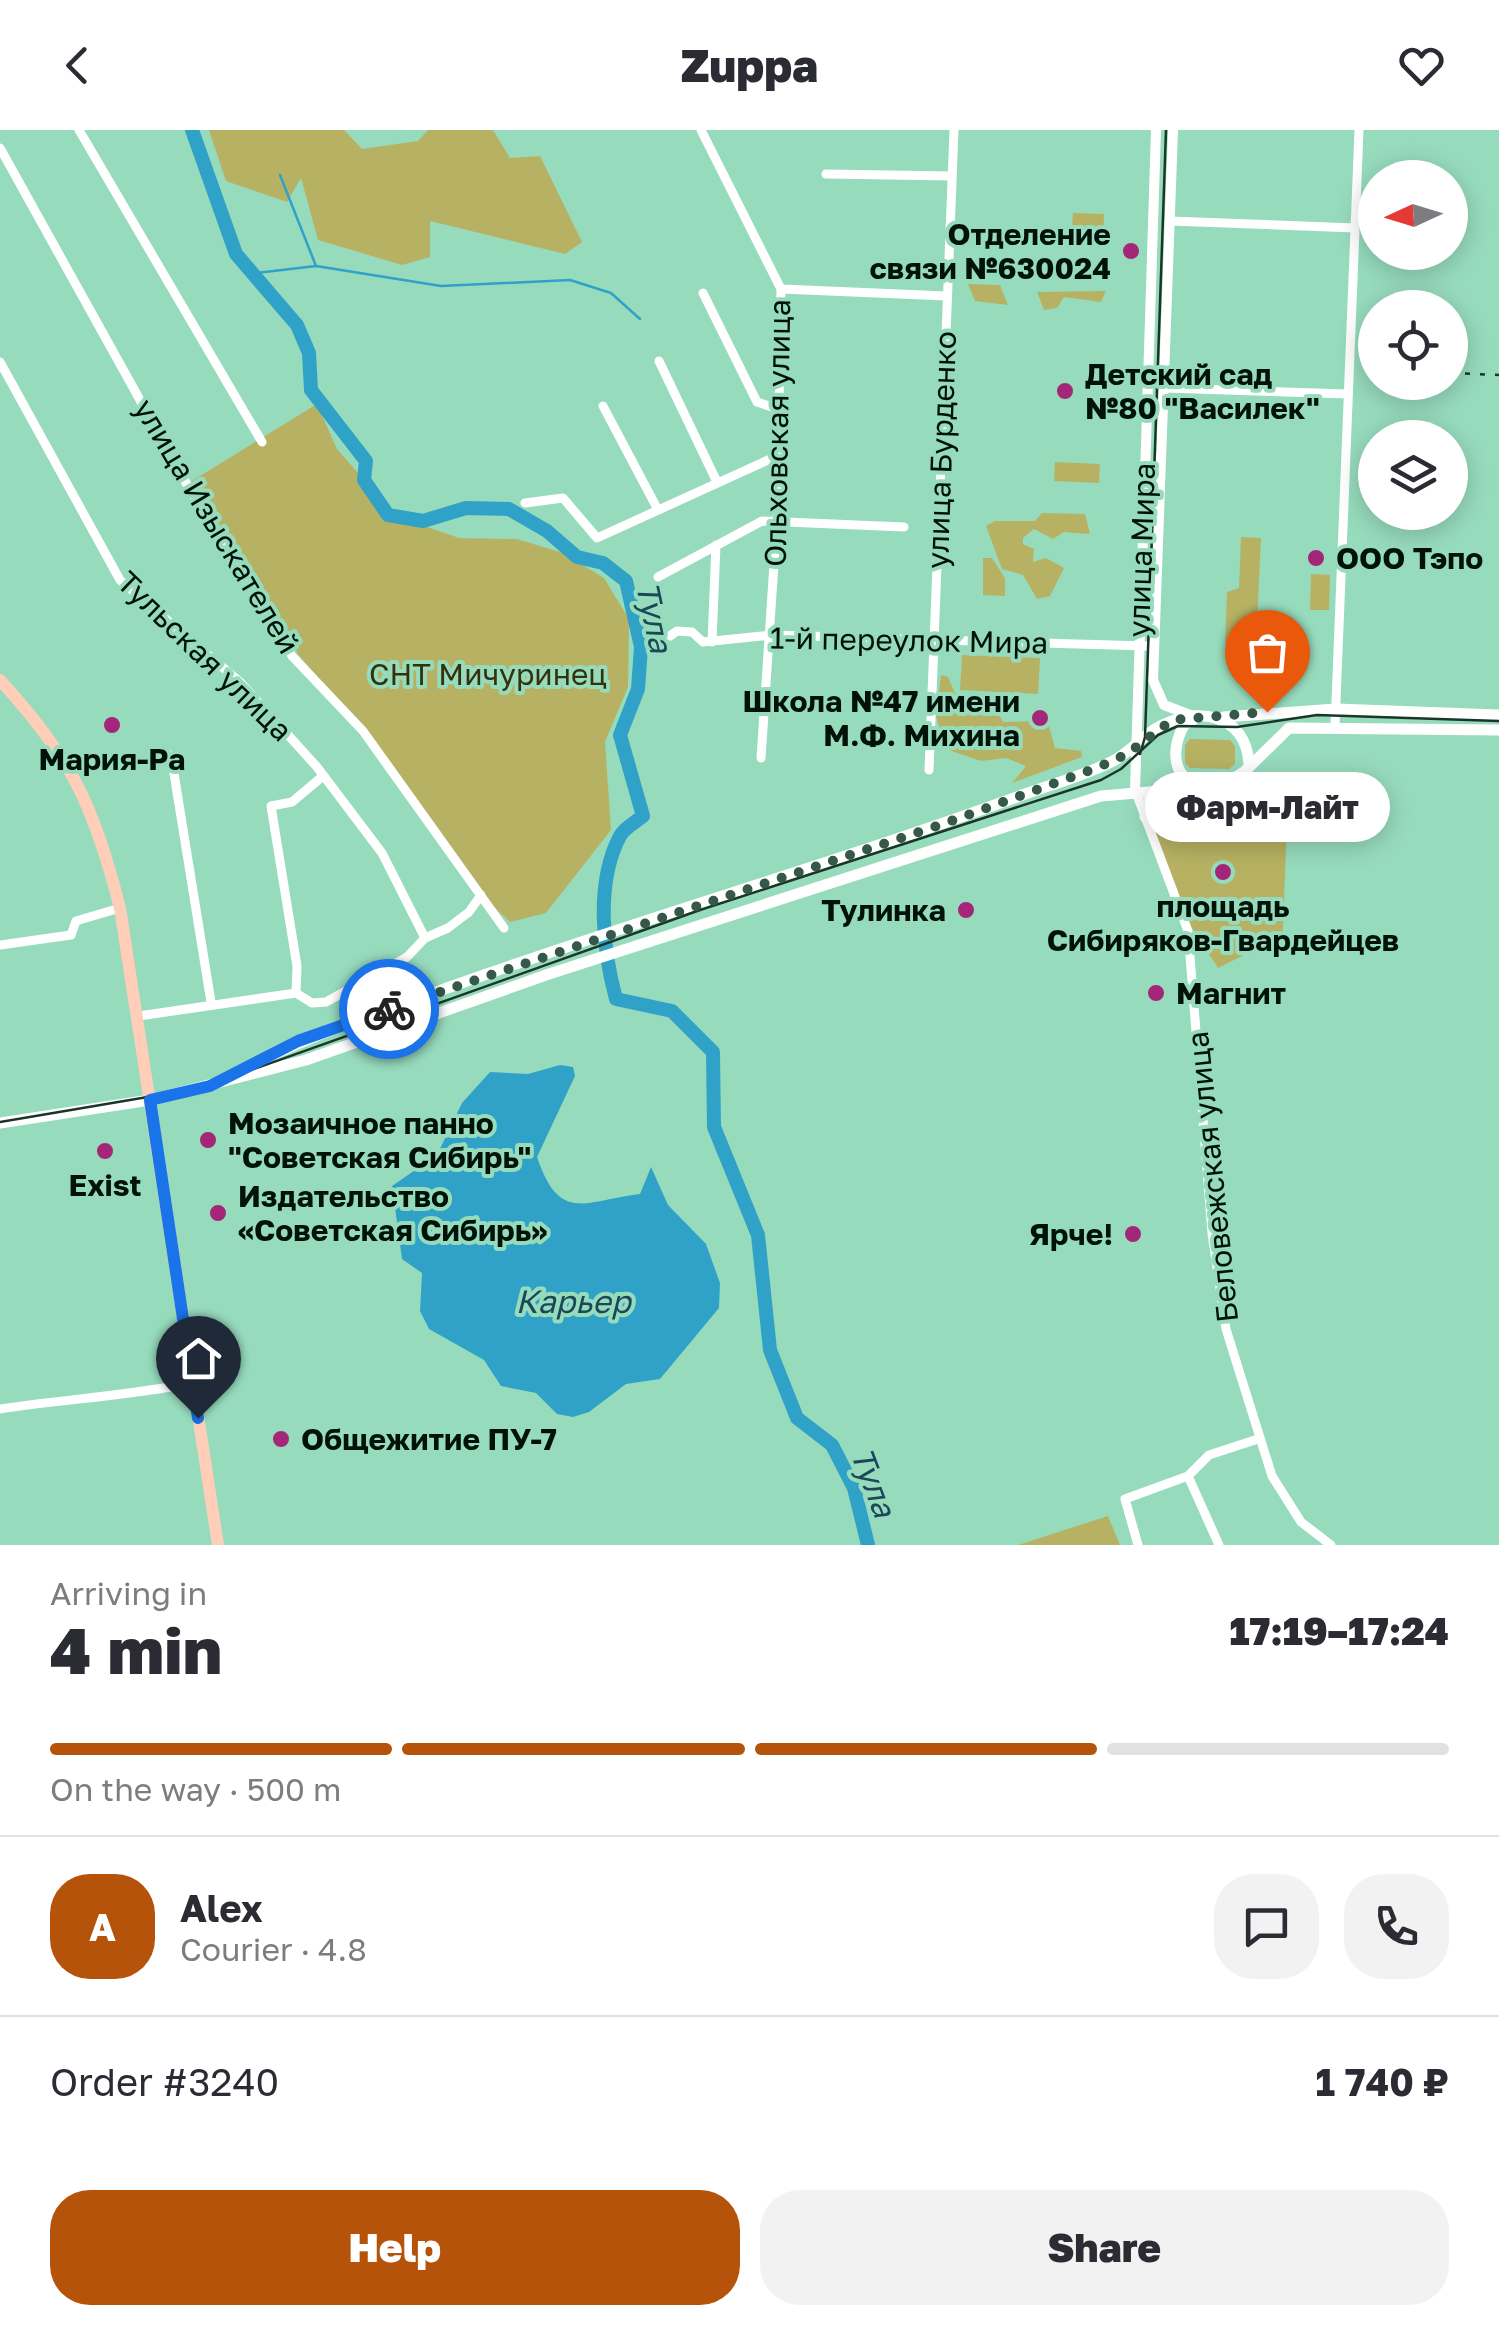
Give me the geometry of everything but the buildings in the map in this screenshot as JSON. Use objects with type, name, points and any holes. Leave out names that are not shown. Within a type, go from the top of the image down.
[{"type":"main road","points":[[0,680],[41,726],[74,772],[96,825],[120,908],[218,1545]]},
{"type":"main road","points":[[221,1081],[298,1041],[543,954],[943,824],[1107,764],[1172,720],[1336,709],[1499,715]]},
{"type":"main road","points":[[1198,717],[1184,725],[1175,741],[1174,756],[1180,772],[1192,784],[1206,788]]},
{"type":"main road","points":[[1219,717],[1240,731],[1250,765]]},
{"type":"main road","points":[[0,1123],[150,1100],[306,1060],[704,922],[1082,802],[1134,790],[1168,792],[1234,780],[1289,728],[1499,730]]},
{"type":"main road","points":[[1145,817],[1148,803],[1168,792]]},
{"type":"street","points":[[80,130],[262,442]]},
{"type":"street","name":"Ольховская улица","points":[[701,130],[781,289],[778,519],[760,758]]},
{"type":"street","name":"улица Бурденко","points":[[929,770],[954,130]]},
{"type":"street","name":"улица Мира","points":[[1134,790],[1156,130]]},
{"type":"street","name":"улица Мира","points":[[1173,130],[1153,680],[1164,705],[1198,717]]},
{"type":"street","points":[[1335,726],[1359,130]]},
{"type":"street","name":"улица Изыскателей","points":[[0,148],[190,490],[292,656],[363,731],[504,928]]},
{"type":"street","points":[[826,174],[952,176]]},
{"type":"street","points":[[1170,221],[1355,228]]},
{"type":"street","points":[[781,289],[947,296]]},
{"type":"street","points":[[703,293],[757,402],[781,410]]},
{"type":"street","points":[[660,361],[717,482]]},
{"type":"street","name":"Тульская улица","points":[[0,362],[120,580],[241,683],[323,776],[382,852],[425,938]]},
{"type":"street","points":[[1164,388],[1348,394]]},
{"type":"street","points":[[604,406],[657,508]]},
{"type":"street","points":[[525,504],[563,498],[597,538],[779,455]]},
{"type":"street","points":[[658,578],[762,521],[904,527]]},
{"type":"street","points":[[712,642],[716,546]]},
{"type":"street","name":"1-й переулок Мира","points":[[670,636],[677,631],[692,632],[703,642],[772,635],[1154,646]]},
{"type":"street","points":[[171,755],[211,1002]]},
{"type":"street","points":[[296,993],[296,966],[271,806],[292,802],[323,776]]},
{"type":"street","name":"Беловежская улица","points":[[1134,790],[1188,930],[1220,1301],[1272,1476],[1301,1522],[1330,1545]]},
{"type":"street","points":[[139,1016],[211,1002],[296,993],[312,1003],[326,1002],[407,957],[425,938],[448,928],[480,895]]},
{"type":"street","points":[[0,944],[70,934],[76,921],[120,908]]},
{"type":"street","points":[[0,1410],[100,1393],[119,1397],[192,1383]]},
{"type":"street","points":[[1138,1545],[1125,1500],[1188,1476],[1209,1455],[1258,1439]]},
{"type":"street","points":[[1188,1476],[1219,1545]]},
{"type":"green space","points":[[209,130],[344,130],[362,149],[418,141],[428,130],[493,130],[510,158],[540,156],[582,242],[565,254],[430,221],[430,257],[402,265],[318,240],[301,178],[287,202],[226,181]]},
{"type":"green space","points":[[1073,213],[1104,214],[1103,247],[1071,246]]},
{"type":"green space","points":[[968,284],[1000,285],[1008,305],[975,301]]},
{"type":"green space","points":[[1106,291],[1101,302],[1064,297],[1057,308],[1044,310],[1037,292]]},
{"type":"green space","name":"СНТ Мичуринец","points":[[317,404],[337,449],[396,516],[459,538],[517,539],[563,553],[604,578],[629,619],[628,687],[605,742],[611,830],[546,913],[510,922],[480,894],[363,731],[298,654],[187,484]]},
{"type":"green space","points":[[1055,462],[1100,464],[1099,483],[1054,481]]},
{"type":"green space","points":[[1042,513],[1085,514],[1090,534],[1064,532],[1053,539],[1034,529],[1023,538],[1023,544],[1034,549],[1033,562],[1046,558],[1064,568],[1050,596],[1037,599],[1023,575],[1002,569],[986,526],[995,521],[1035,521]]},
{"type":"green space","points":[[1241,537],[1261,538],[1256,645],[1243,644],[1242,666],[1237,666],[1238,644],[1225,643],[1227,592],[1239,588]]},
{"type":"green space","points":[[983,558],[992,558],[1005,578],[1005,596],[983,595]]},
{"type":"green space","points":[[1311,574],[1330,575],[1329,610],[1310,610]]},
{"type":"green space","points":[[962,655],[1040,658],[1038,694],[960,690]]},
{"type":"green space","points":[[941,675],[948,677],[962,709],[997,710],[1003,722],[1041,721],[1046,716],[1055,748],[1081,751],[1082,757],[1012,783],[1026,766],[1006,758],[981,761],[946,749],[936,716]]},
{"type":"green space","points":[[1190,739],[1230,740],[1235,746],[1235,764],[1229,769],[1190,768],[1185,763],[1185,745]]},
{"type":"green space","points":[[1208,798],[1221,809],[1277,810],[1287,821],[1282,955],[1248,953],[1218,968],[1191,927],[1149,817],[1151,803],[1158,799]]},
{"type":"green space","points":[[1108,1516],[1120,1545],[1018,1545]]},
{"type":"water","name":"Карьер","points":[[560,1065],[573,1067],[575,1076],[537,1157],[555,1192],[577,1203],[640,1194],[651,1167],[668,1205],[706,1244],[720,1283],[719,1308],[660,1379],[626,1384],[589,1412],[573,1417],[557,1414],[536,1393],[501,1386],[484,1360],[429,1329],[420,1311],[422,1273],[402,1259],[392,1186],[437,1155],[462,1103],[490,1072],[528,1074]]},
{"type":"waterway","name":"Тула","points":[[192,130],[236,254],[297,325],[309,353],[311,390],[366,461],[364,480],[388,515],[423,521],[466,508],[509,509],[547,531],[577,557],[603,563],[626,581],[641,647],[638,689],[620,735],[643,816],[620,836],[607,875],[605,939],[616,999],[672,1011],[713,1052],[714,1127],[758,1235],[770,1350],[797,1418],[832,1445],[854,1488],[868,1545]]},
{"type":"waterway","points":[[280,175],[316,266]]},
{"type":"waterway","points":[[236,254],[256,273],[316,266],[441,286],[570,280],[611,293],[640,319]]},
{"type":"tram line","points":[[1140,754],[1145,737],[1166,130]]},
{"type":"tram line","points":[[0,1122],[183,1091],[240,1074],[700,910],[1101,780],[1121,769],[1158,735],[1178,726],[1237,727],[1317,715],[1499,721]]},
{"type":"railway","points":[[1468,374],[1499,375]]},
{"type":"way so far","points":[[389,1009],[698,902],[943,824],[1099,767],[1127,754],[1145,736],[1172,720],[1267,712]]},
{"type":"place","name":"Отделение связи №630024","points":[[1131,251]]},
{"type":"place","name":"Детский сад №80 \"Василек\"","points":[[1065,391]]},
{"type":"place","name":"ООО Тэпо","points":[[1316,558]]},
{"type":"place","name":"Фарм-Лайт","points":[[1267,712]]},
{"type":"place","name":"Школа №47 имени М.Ф. Михина","points":[[1040,718]]},
{"type":"place","name":"Мария-Ра","points":[[112,725]]},
{"type":"place","name":"площадь Сибиряков-Гвардейцев","points":[[1223,872]]},
{"type":"place","name":"Тулинка","points":[[966,910]]},
{"type":"place","name":"Магнит","points":[[1156,993]]},
{"type":"place","name":"Мозаичное панно \"Советская Сибирь\"","points":[[208,1140]]},
{"type":"place","name":"Exist","points":[[105,1151]]},
{"type":"place","name":"Издательство «Советская Сибирь»","points":[[218,1213]]},
{"type":"place","name":"Ярче!","points":[[1133,1234]]},
{"type":"place","name":"Общежитие ПУ-7","points":[[281,1439]]},
{"type":"route","points":[[198,1418],[162,1201],[150,1100],[210,1086],[298,1041],[389,1009]]}]
